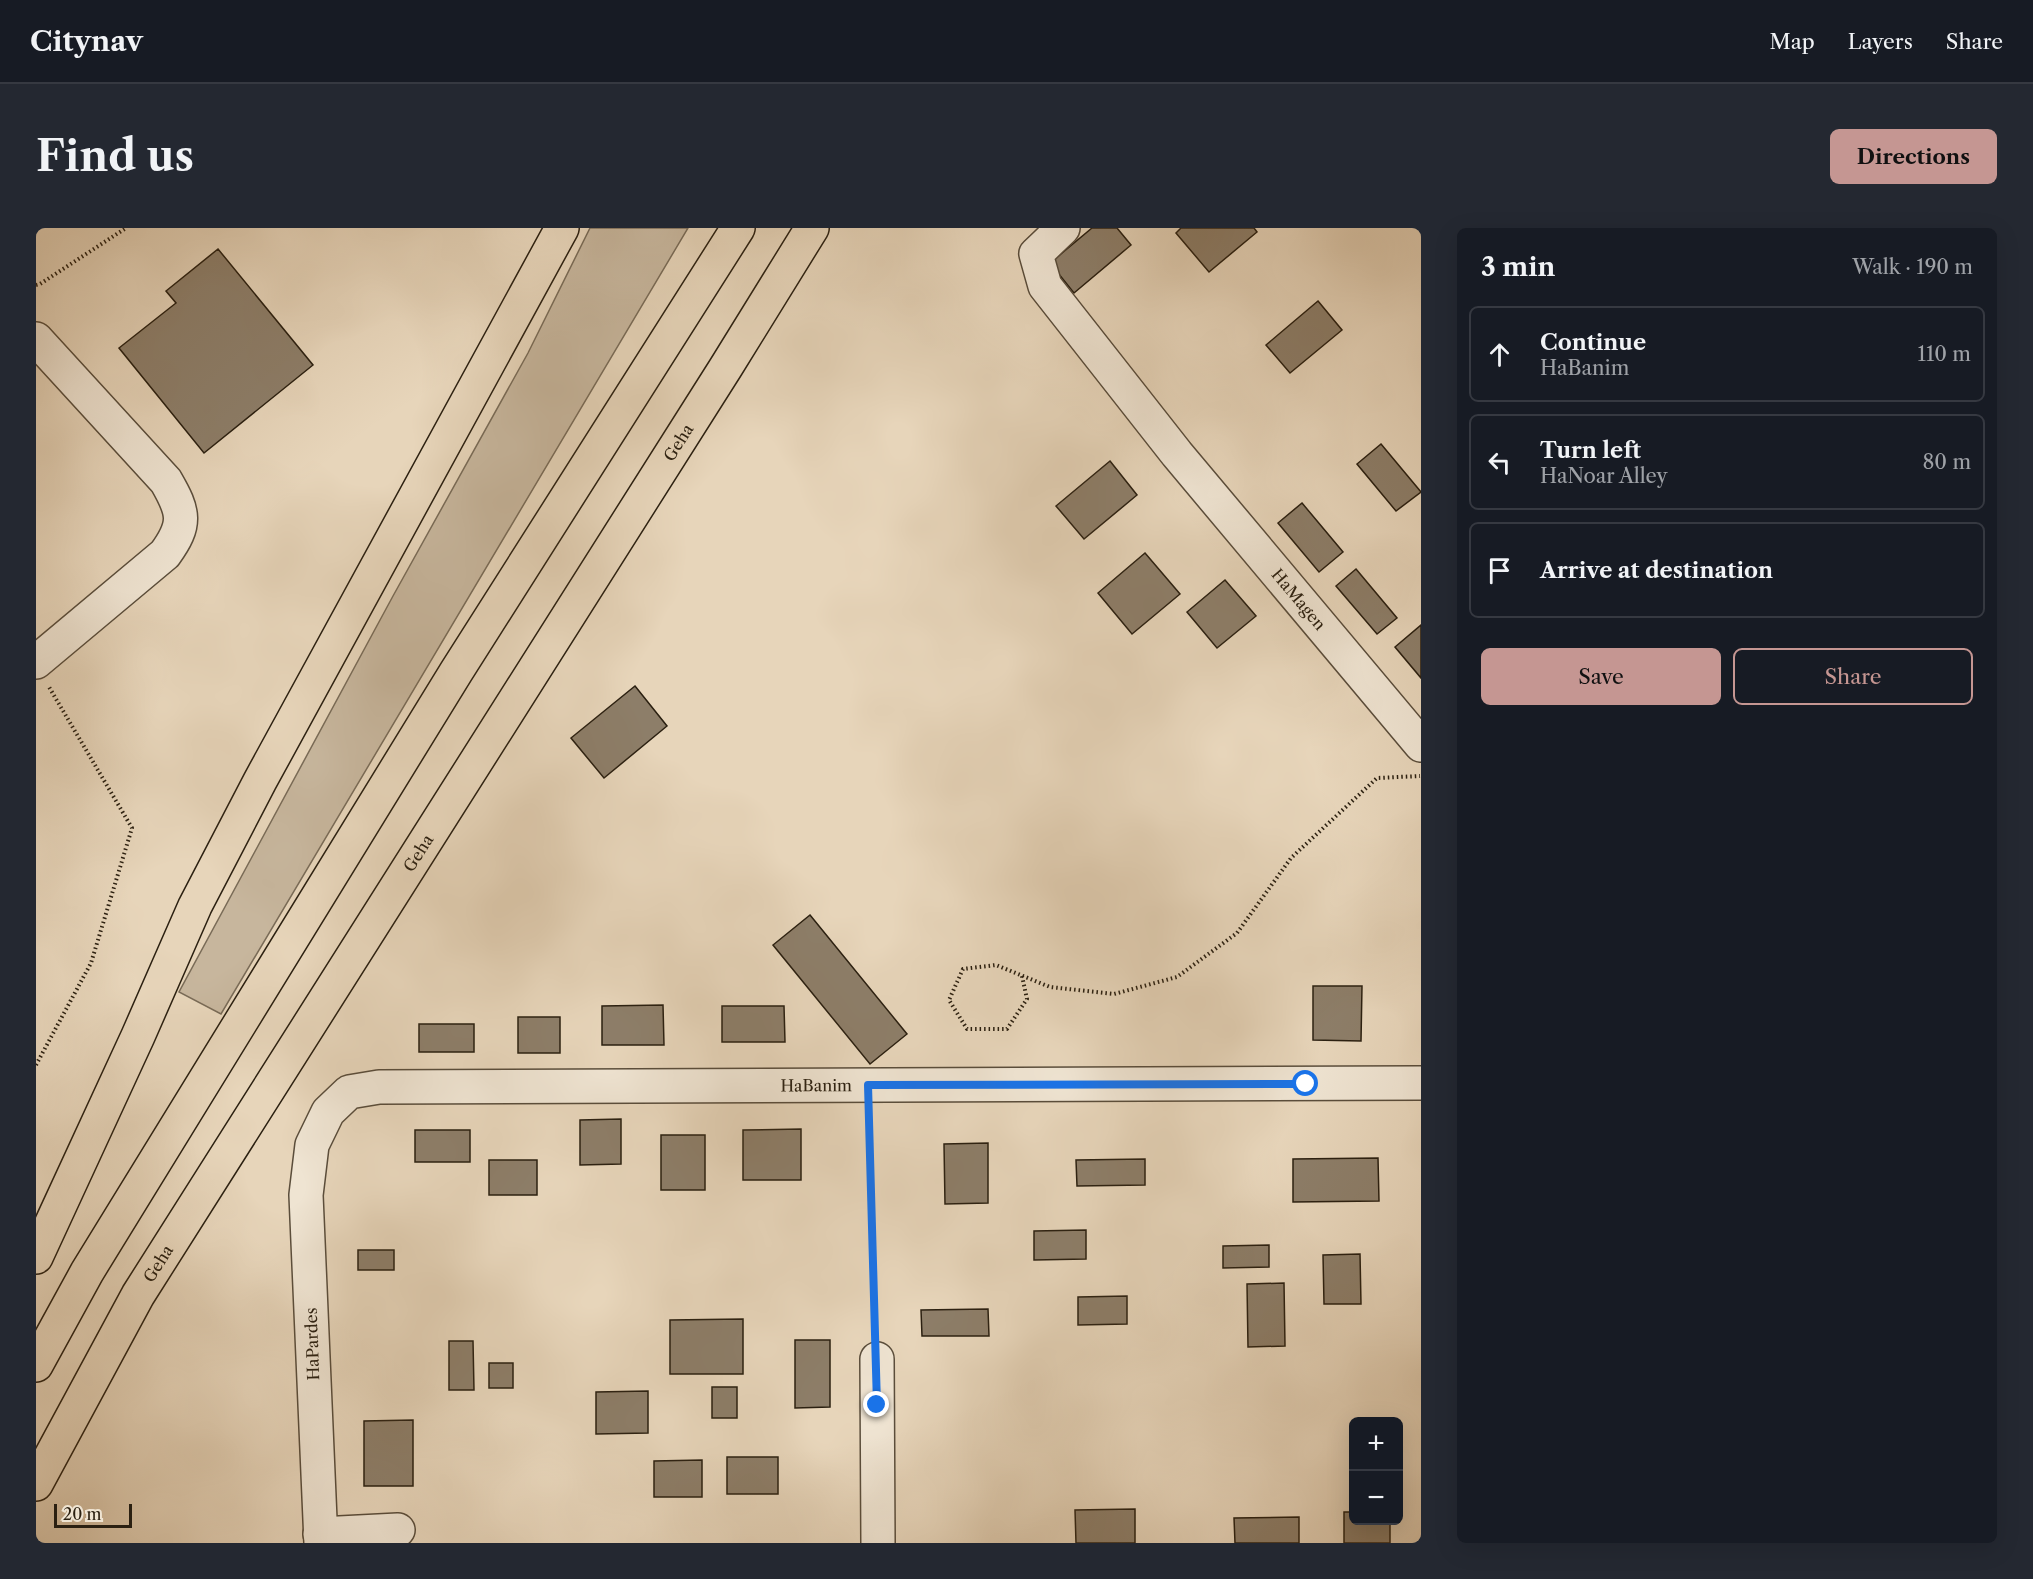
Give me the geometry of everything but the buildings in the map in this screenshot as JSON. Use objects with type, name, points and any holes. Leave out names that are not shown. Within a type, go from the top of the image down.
[{"type":"highway","points":[[36,1257],[195,906],[260,781],[562,228]]},
{"type":"highway","points":[[36,1365],[87,1272],[443,692],[738,228]]},
{"type":"highway","name":"Geha","points":[[36,1484],[138,1294],[713,388],[812,228]]},
{"type":"street","name":"HaMagen","points":[[1063,228],[1036,254],[1045,286],[1177,454],[1421,745]]},
{"type":"street","points":[[36,339],[166,481],[179,502],[181,520],[177,537],[165,554],[42,674]]},
{"type":"street","name":"HaBanim","points":[[312,1144],[328,1112],[349,1092],[379,1087],[1421,1083]]},
{"type":"street","name":"HaPardes","points":[[312,1144],[306,1195],[320,1539]]},
{"type":"street","points":[[877,1359],[878,1543]]},
{"type":"street","points":[[320,1539],[398,1530]]},
{"type":"path","points":[[36,285],[126,228]]},
{"type":"path","points":[[36,1065],[91,963],[132,828],[42,674]]},
{"type":"path","points":[[1022,976],[1027,999],[1007,1029],[967,1029],[949,1000],[963,969],[996,965],[1050,987],[1114,994],[1177,977],[1237,933],[1291,858],[1377,778],[1421,776]]},
{"type":"path","points":[[868,1085],[877,1359]]},
{"type":"shaded area","points":[[590,228],[688,228],[221,1014],[179,992],[393,596],[528,353]]},
{"type":"route","points":[[877,1405],[868,1085],[1306,1084]]}]
